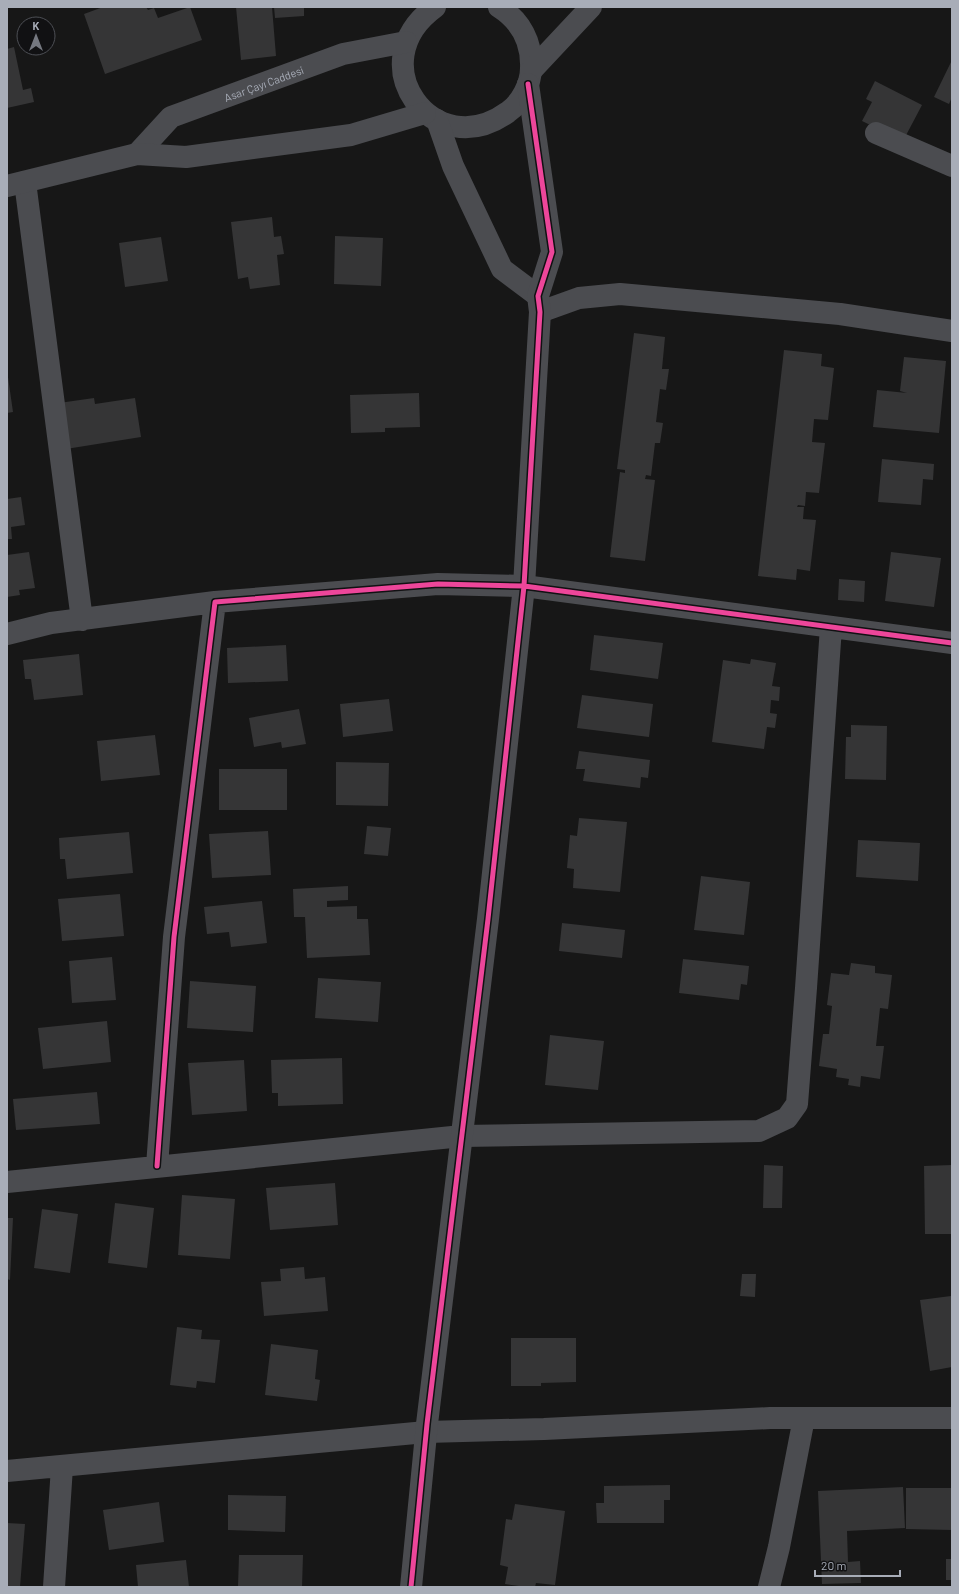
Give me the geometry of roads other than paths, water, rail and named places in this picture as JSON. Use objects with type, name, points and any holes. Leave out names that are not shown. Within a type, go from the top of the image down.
[{"type":"street","points":[[411,1587],[426,1432],[488,919],[524,586],[539,304],[552,252],[530,77],[532,55],[520,26],[509,14],[498,7]]},
{"type":"street","points":[[424,10],[406,42],[402,57],[403,72],[407,87],[414,101],[431,116],[452,126],[468,128],[484,126],[511,110],[521,98],[530,77],[591,7]]},
{"type":"street","name":"Asar Çayı Caddesi","points":[[137,154],[172,118],[343,54],[406,42]]},
{"type":"street","points":[[82,620],[16,184],[137,154],[186,157],[351,135],[431,116]]},
{"type":"street","points":[[431,116],[502,269],[539,304]]},
{"type":"street","points":[[876,134],[952,166]]},
{"type":"street","points":[[539,304],[620,294],[840,314],[952,331]]},
{"type":"street","points":[[7,634],[51,623],[215,602],[438,584],[524,586],[952,643]]},
{"type":"street","points":[[157,1166],[174,937],[215,602]]},
{"type":"street","points":[[7,1182],[462,1136],[759,1131],[787,1118],[796,1104],[797,1097],[807,980],[831,627]]},
{"type":"street","points":[[7,1471],[426,1432],[770,1418],[952,1418]]},
{"type":"street","points":[[769,1587],[779,1547],[804,1418]]},
{"type":"street","points":[[54,1587],[62,1467]]}]
